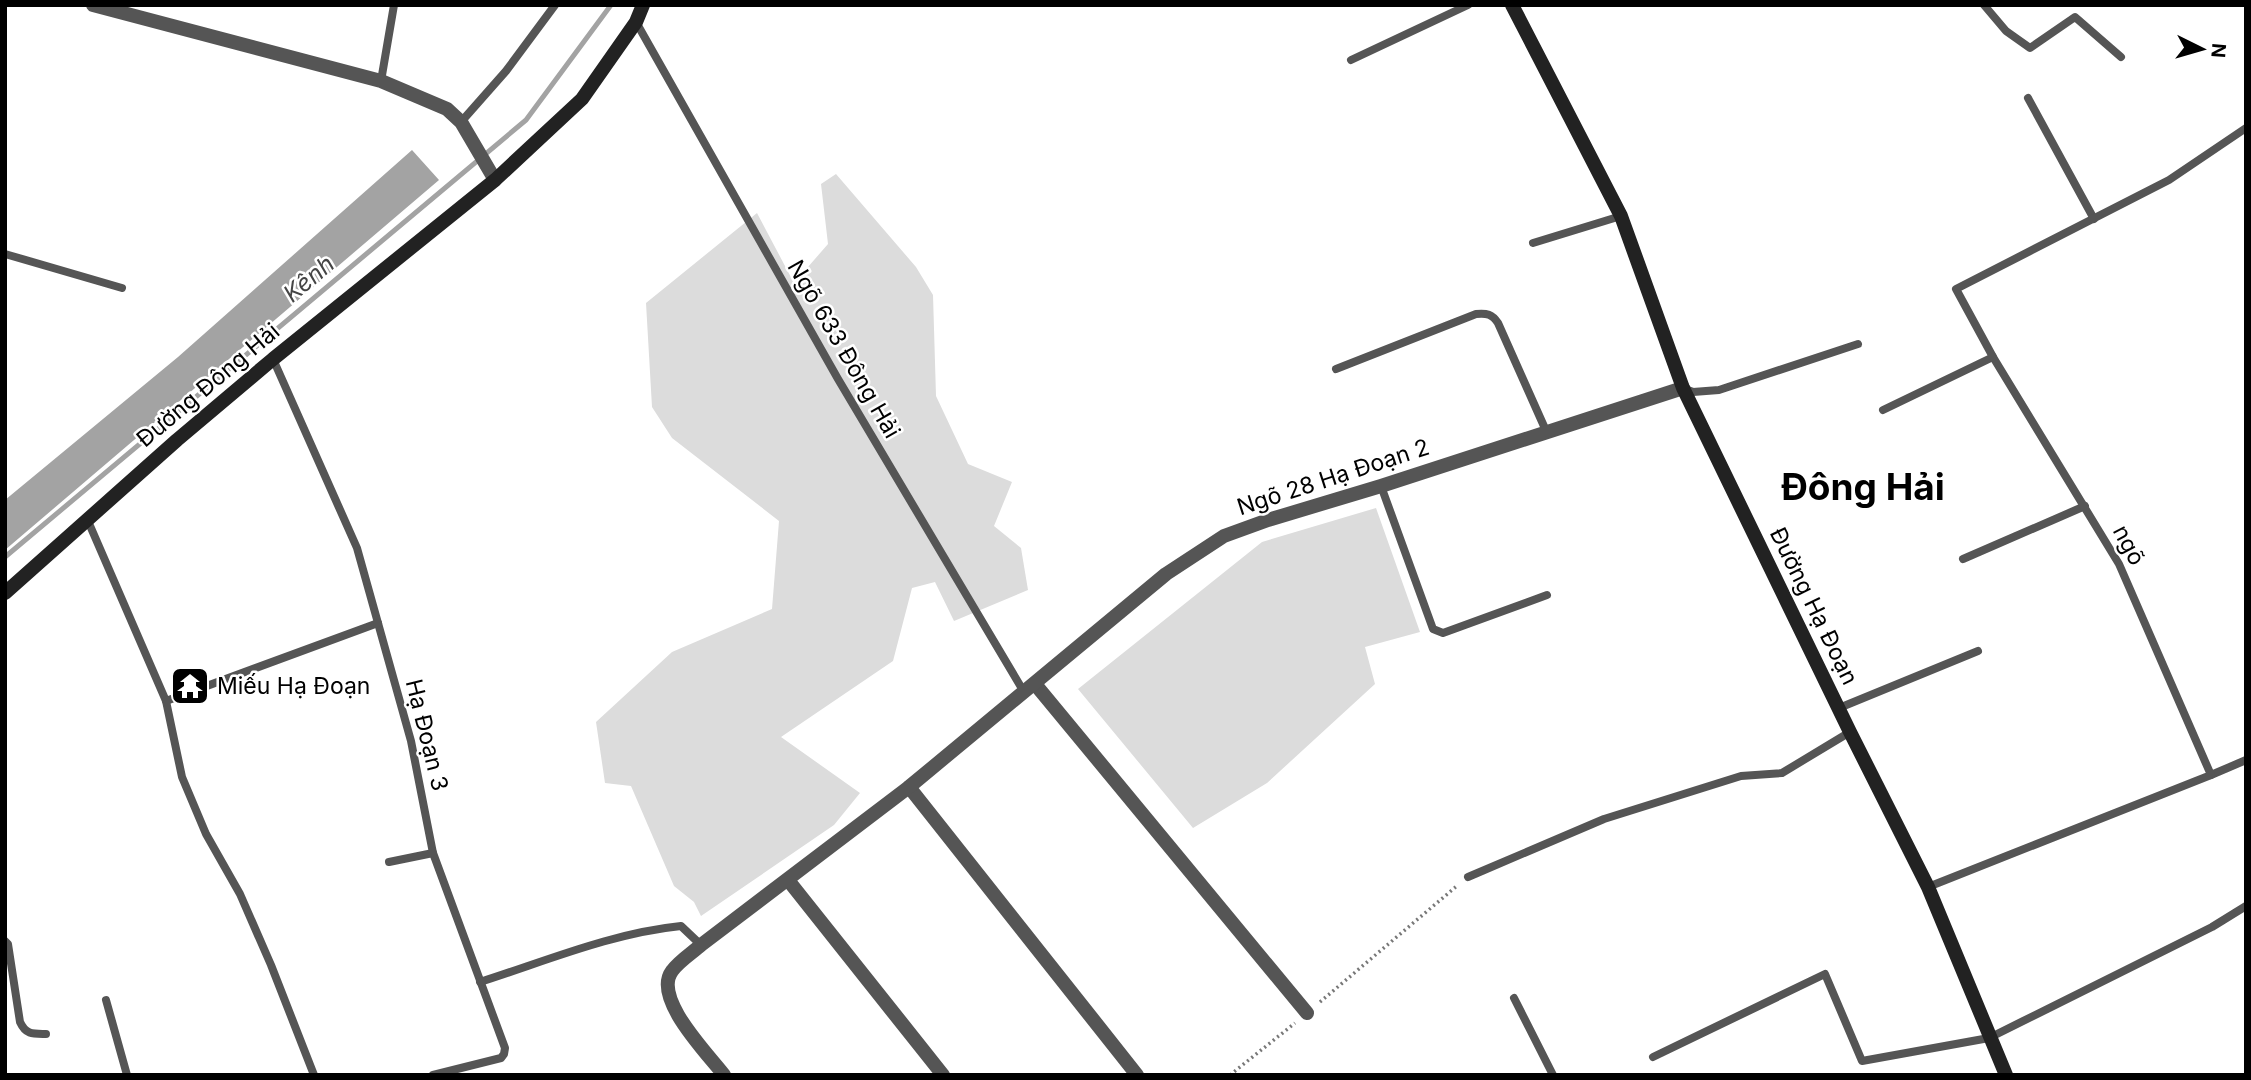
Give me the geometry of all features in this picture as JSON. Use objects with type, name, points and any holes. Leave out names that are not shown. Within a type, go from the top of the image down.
[{"type":"street","points":[[93,5],[382,81],[447,109],[461,122],[492,175]]},
{"type":"street","name":"Đường Đông Hải","points":[[5,593],[177,440],[582,99],[636,22],[643,5]]},
{"type":"street","name":"Đường Hạ Đoạn","points":[[1512,5],[1621,216],[1683,388],[1928,887],[2006,1075]]},
{"type":"street","name":"Ngõ 28 Hạ Đoạn 2","points":[[724,1075],[673,1009],[667,988],[670,973],[701,945],[909,787],[1166,574],[1224,536],[1268,520],[1683,388]]},
{"type":"street","points":[[1030,688],[1307,1013]]},
{"type":"street","points":[[909,787],[1137,1075]]},
{"type":"street","points":[[788,880],[943,1075]]},
{"type":"lane","points":[[382,81],[394,5]]},
{"type":"lane","points":[[461,122],[506,71],[555,5]]},
{"type":"lane","points":[[1351,60],[1468,5]]},
{"type":"lane","points":[[1984,5],[2006,31],[2030,48],[2075,17],[2121,57]]},
{"type":"lane","name":"Ngõ 633 Đông Hải","points":[[636,22],[838,379],[1030,688]]},
{"type":"lane","points":[[2028,98],[2094,219]]},
{"type":"lane","name":"ngõ","points":[[2211,775],[2119,564],[1993,357],[1956,289],[2169,180],[2246,128]]},
{"type":"lane","points":[[1533,243],[1621,216]]},
{"type":"lane","points":[[5,254],[122,288]]},
{"type":"lane","points":[[1336,369],[1476,314],[1486,313],[1493,316],[1498,323],[1547,433]]},
{"type":"lane","points":[[1683,388],[1693,393],[1720,390],[1857,344]]},
{"type":"lane","points":[[1884,410],[1993,357]]},
{"type":"lane","name":"Hạ Đoạn 3","points":[[272,359],[357,548],[411,741],[433,853],[505,1048],[501,1058],[433,1075]]},
{"type":"lane","points":[[1381,486],[1433,629],[1438,633],[1547,595]]},
{"type":"lane","points":[[1964,559],[2085,506]]},
{"type":"lane","points":[[88,521],[166,701],[181,777],[206,834],[240,894],[314,1075]]},
{"type":"lane","points":[[166,701],[378,623]]},
{"type":"lane","points":[[1839,708],[1978,651]]},
{"type":"lane","points":[[1468,877],[1604,819],[1741,776],[1782,773],[1850,732]]},
{"type":"lane","points":[[1928,887],[2246,760]]},
{"type":"lane","points":[[389,862],[433,853]]},
{"type":"lane","points":[[1653,1057],[1825,974],[1862,1062],[1989,1038],[2212,927],[2246,906]]},
{"type":"lane","points":[[481,982],[599,944],[668,927],[681,926],[701,945]]},
{"type":"lane","points":[[5,941],[8,944],[23,1030],[30,1034],[46,1034]]},
{"type":"lane","points":[[1514,998],[1553,1075]]},
{"type":"lane","points":[[106,1000],[127,1075]]},
{"type":"path","points":[[1230,1075],[1468,877]]},
{"type":"shaded area","points":[[836,174],[916,267],[933,295],[936,396],[968,464],[1012,482],[994,526],[1021,548],[1028,590],[954,621],[935,582],[912,588],[893,661],[781,737],[860,793],[834,825],[701,916],[694,902],[674,886],[631,786],[605,783],[596,722],[672,652],[772,609],[779,521],[672,438],[652,407],[646,303],[757,213],[794,283],[828,244],[821,184]]},
{"type":"shaded area","points":[[1376,508],[1420,632],[1365,647],[1375,684],[1267,783],[1193,828],[1078,689],[1262,542]]},
{"type":"water","points":[[412,150],[439,180],[5,550],[5,500],[178,357]]},
{"type":"waterway","name":"Kênh","points":[[5,557],[526,120],[611,5]]},
{"type":"place","name":"Miếu Hạ Đoạn","points":[[190,686]]},
{"type":"district","name":"Đông Hải","points":[[1863,487]]}]
